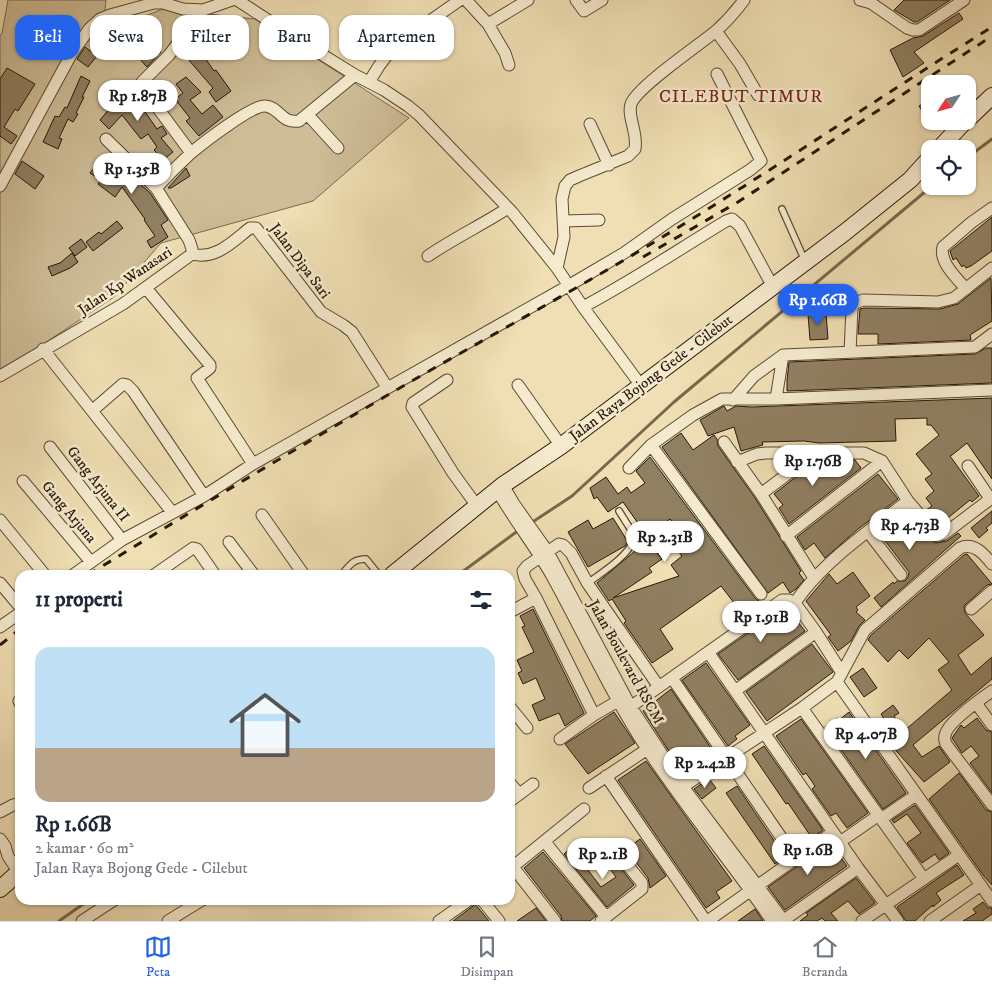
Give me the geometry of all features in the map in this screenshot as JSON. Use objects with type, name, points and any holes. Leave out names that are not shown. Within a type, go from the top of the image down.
[{"type":"main road","points":[[976,111],[992,96]]},
{"type":"main road","points":[[947,140],[957,130]]},
{"type":"main road","name":"Jalan Raya Bojong Gede - Cilebut","points":[[398,570],[500,488],[642,387],[806,262],[910,180],[921,168]]},
{"type":"main road","points":[[0,889],[15,876]]},
{"type":"street","points":[[369,82],[378,66],[394,46],[460,0]]},
{"type":"street","points":[[466,0],[488,24],[505,53],[509,65]]},
{"type":"street","points":[[488,24],[528,0]]},
{"type":"street","points":[[576,0],[584,11],[602,0]]},
{"type":"street","points":[[557,268],[564,237],[563,193],[565,186],[570,180],[628,156],[635,149],[636,134],[630,106],[634,98],[648,84],[716,31],[744,0]]},
{"type":"street","points":[[860,0],[871,3],[907,28],[913,30],[919,30],[964,0]]},
{"type":"street","points":[[0,186],[72,53],[90,28],[100,19],[154,3],[164,3],[184,9],[203,10],[239,1],[355,75],[398,98],[419,115],[508,208],[557,268],[582,307],[642,387]]},
{"type":"street","points":[[191,153],[143,88],[142,82],[169,55],[203,10]]},
{"type":"street","points":[[716,31],[740,64],[758,94]]},
{"type":"street","points":[[80,570],[122,540],[204,496],[253,464],[624,253],[672,219],[726,187],[761,161],[717,74]]},
{"type":"street","points":[[156,188],[191,153],[258,107],[266,106],[272,108],[285,119],[292,122],[298,121],[308,115],[355,75]]},
{"type":"street","points":[[308,115],[338,148]]},
{"type":"street","points":[[590,124],[609,165]]},
{"type":"street","name":"Jalan Kp Wanasari","points":[[0,376],[92,323],[146,288],[192,254],[189,240],[156,188],[106,139]]},
{"type":"street","points":[[428,256],[458,236],[508,208]]},
{"type":"street","points":[[966,289],[944,261],[942,254],[943,246],[992,208]]},
{"type":"street","points":[[582,307],[613,291],[691,242],[732,219],[740,226],[773,287]]},
{"type":"street","points":[[564,221],[599,220]]},
{"type":"street","name":"Jalan Dipa Sari","points":[[192,254],[207,256],[215,254],[250,228],[257,229],[309,299],[321,312],[352,332],[388,387]]},
{"type":"street","points":[[850,352],[852,308],[855,303],[863,300],[938,302],[954,298],[991,272]]},
{"type":"street","points":[[146,288],[210,365],[210,368],[198,378],[253,464]]},
{"type":"street","points":[[975,347],[992,334]]},
{"type":"street","points":[[734,400],[754,376],[783,355],[992,346]]},
{"type":"street","points":[[44,349],[172,512]]},
{"type":"street","points":[[776,399],[783,355]]},
{"type":"street","points":[[447,380],[413,403],[412,408],[453,473],[478,506]]},
{"type":"street","points":[[93,410],[117,387],[127,384],[140,400],[204,496]]},
{"type":"street","points":[[518,386],[561,446]]},
{"type":"street","points":[[629,468],[650,445],[693,415],[722,399],[776,399],[992,390]]},
{"type":"street","points":[[724,442],[761,494],[814,578]]},
{"type":"street","points":[[650,445],[760,594]]},
{"type":"street","name":"Gang Arjuna II","points":[[50,447],[122,540]]},
{"type":"street","points":[[737,462],[757,454],[864,453],[882,461],[908,501],[938,536],[944,534],[989,499],[968,466]]},
{"type":"street","points":[[761,494],[814,454]]},
{"type":"street","points":[[786,536],[882,461]]},
{"type":"street","name":"Gang Arjuna","points":[[23,481],[91,562]]},
{"type":"street","name":"Jalan Boulevard RSCM","points":[[500,488],[544,554],[625,704],[651,746],[777,921]]},
{"type":"street","points":[[795,603],[814,578],[908,501]]},
{"type":"street","points":[[262,515],[300,570]]},
{"type":"street","points":[[0,520],[41,570]]},
{"type":"street","points":[[868,532],[901,576]]},
{"type":"street","points":[[229,542],[250,570]]},
{"type":"street","points":[[594,716],[536,598],[525,580],[523,571],[559,544],[563,545],[571,553],[588,584],[659,687]]},
{"type":"street","points":[[680,788],[802,708],[839,677],[865,630],[960,548],[967,545],[973,546],[990,557]]},
{"type":"street","points":[[161,570],[193,548],[196,549],[211,570]]},
{"type":"street","points":[[0,584],[15,601]]},
{"type":"street","points":[[971,609],[992,591]]},
{"type":"street","points":[[515,609],[536,598]]},
{"type":"street","points":[[560,739],[594,716],[625,704],[659,687],[782,600],[789,600],[795,603],[816,632],[839,677],[916,795],[992,900]]},
{"type":"street","points":[[0,627],[15,616]]},
{"type":"street","points":[[736,691],[816,632]]},
{"type":"street","points":[[708,652],[858,868],[898,921]]},
{"type":"street","points":[[672,678],[796,858]]},
{"type":"street","points":[[992,691],[953,724],[946,731],[944,738],[992,805]]},
{"type":"street","points":[[976,703],[992,725]]},
{"type":"street","points":[[802,708],[924,879]]},
{"type":"street","points":[[515,713],[527,728]]},
{"type":"street","points":[[589,788],[651,746]]},
{"type":"street","points":[[606,776],[704,919],[709,920],[833,832]]},
{"type":"street","points":[[515,796],[533,784]]},
{"type":"street","points":[[840,842],[916,795]]},
{"type":"street","points":[[0,812],[15,805]]},
{"type":"street","points":[[515,865],[584,809]]},
{"type":"street","points":[[0,839],[15,866]]},
{"type":"street","points":[[545,842],[604,919],[642,889],[642,883],[621,857]]},
{"type":"street","points":[[862,921],[959,855]]},
{"type":"street","points":[[777,921],[858,868]]},
{"type":"street","points":[[515,873],[555,921]]},
{"type":"street","points":[[930,921],[947,916],[981,885]]},
{"type":"street","points":[[82,921],[106,905]]},
{"type":"street","points":[[168,921],[194,905]]},
{"type":"street","points":[[442,920],[462,905]]},
{"type":"street","points":[[486,905],[499,921]]},
{"type":"lane","points":[[782,209],[806,262]]},
{"type":"lane","points":[[588,584],[617,562],[629,550],[634,541],[631,530],[619,511]]},
{"type":"lane","points":[[346,570],[357,559],[366,559],[375,570]]},
{"type":"shaded area","points":[[8,0],[106,0],[105,15],[90,15],[90,60],[162,60],[162,15],[147,15],[163,9],[218,15],[172,15],[172,60],[249,60],[249,18],[255,19],[259,22],[259,60],[319,60],[409,118],[313,201],[161,243],[114,297],[0,373],[0,36]]},
{"type":"building","points":[[904,0],[950,0],[917,22],[914,22],[894,10]]},
{"type":"building","points":[[959,13],[963,19],[914,52],[924,63],[903,77],[890,50],[913,38],[923,36]]},
{"type":"building","points":[[85,47],[90,51],[90,60],[94,60],[88,67],[78,60],[80,60],[80,54]]},
{"type":"building","points":[[141,60],[154,60],[147,67]]},
{"type":"building","points":[[189,60],[206,60],[231,91],[216,102],[209,92],[213,88]]},
{"type":"building","points":[[7,68],[35,84],[18,111],[15,109],[4,127],[17,136],[11,144],[0,136],[0,79]]},
{"type":"building","points":[[81,76],[90,81],[76,113],[78,114],[73,122],[68,119],[59,138],[62,139],[58,149],[43,142],[55,116],[59,117],[65,107],[67,108]]},
{"type":"building","points":[[186,77],[201,92],[190,100],[202,114],[213,105],[223,117],[199,136],[186,121],[190,118],[175,99],[183,93],[176,84]]},
{"type":"building","points":[[123,93],[135,103],[141,98],[149,109],[145,112],[157,129],[162,126],[167,134],[161,138],[173,152],[163,160],[154,150],[157,147],[148,134],[141,139],[122,115],[109,129],[100,120]]},
{"type":"building","points":[[106,153],[150,193],[168,220],[161,225],[168,237],[151,248],[147,241],[155,236],[122,187],[115,197],[98,184],[101,180],[90,173]]},
{"type":"building","points":[[22,161],[44,176],[35,189],[15,174]]},
{"type":"building","points":[[186,168],[190,176],[168,188]]},
{"type":"building","points":[[992,217],[992,251],[971,266],[966,268],[964,265],[962,267],[956,258],[953,260],[950,251]]},
{"type":"building","points":[[117,221],[123,228],[93,251],[86,242],[99,232],[101,234]]},
{"type":"building","points":[[81,239],[87,247],[75,256],[69,248]]},
{"type":"building","points":[[72,253],[78,262],[52,276],[48,267],[60,263]]},
{"type":"building","points":[[991,278],[992,321],[970,335],[971,340],[878,344],[878,334],[858,334],[860,309],[940,309],[958,304]]},
{"type":"building","points":[[826,313],[828,339],[810,340],[808,314]]},
{"type":"building","points":[[986,348],[992,348],[992,383],[787,391],[789,362],[975,354]]},
{"type":"building","points":[[992,398],[992,479],[967,443],[950,456],[979,496],[972,502],[970,500],[944,521],[946,523],[940,527],[926,510],[932,506],[926,498],[934,491],[925,479],[932,474],[916,454],[939,435],[931,425],[927,425],[927,418],[895,419],[896,441],[762,442],[763,445],[741,451],[734,427],[708,436],[700,420],[724,406],[727,411],[736,406]]},
{"type":"building","points":[[681,433],[693,450],[714,435],[717,439],[718,446],[755,498],[801,571],[799,573],[804,580],[796,589],[790,593],[783,582],[768,593],[662,447]]},
{"type":"building","points":[[650,457],[755,598],[763,604],[745,617],[721,586],[660,629],[673,649],[652,663],[624,623],[626,621],[612,599],[609,601],[597,583],[635,551],[639,541],[645,536],[662,559],[649,568],[652,572],[613,598],[679,576],[671,565],[682,556],[677,550],[688,541],[670,519],[647,536],[623,502],[608,512],[597,497],[594,499],[590,488],[606,477],[618,494],[627,487],[631,493],[645,483],[636,471]]},
{"type":"building","points":[[818,460],[828,470],[841,460],[855,460],[861,468],[789,524],[779,508],[783,505],[774,494]]},
{"type":"building","points":[[878,474],[898,499],[858,529],[825,558],[814,543],[805,550],[797,537]]},
{"type":"building","points":[[992,511],[992,523],[986,528],[988,530],[979,538],[971,528]]},
{"type":"building","points":[[907,512],[935,543],[947,541],[958,533],[961,536],[881,607],[874,598],[893,582],[894,584],[897,581],[905,581],[909,572],[879,533]]},
{"type":"building","points":[[613,518],[628,542],[625,546],[588,567],[568,532],[588,520],[593,529]]},
{"type":"building","points":[[967,554],[992,584],[987,585],[964,606],[965,613],[984,635],[958,655],[971,675],[992,657],[992,679],[913,745],[922,757],[939,746],[950,762],[924,782],[890,744],[878,727],[886,722],[881,714],[893,705],[899,713],[894,716],[904,731],[952,690],[938,670],[949,662],[929,638],[908,659],[899,650],[888,662],[868,640],[871,635]]},
{"type":"building","points":[[853,572],[870,596],[856,607],[858,610],[856,612],[865,620],[859,626],[851,641],[838,651],[828,637],[831,635],[806,601],[829,574],[837,584]]},
{"type":"building","points":[[784,608],[787,608],[805,631],[738,680],[718,654]]},
{"type":"building","points":[[533,609],[584,713],[565,726],[559,713],[539,721],[532,705],[545,699],[536,678],[523,684],[518,673],[522,671],[517,660],[534,652],[522,627],[525,626],[520,616]]},
{"type":"building","points":[[812,644],[833,672],[767,721],[746,692]]},
{"type":"building","points":[[706,663],[750,725],[735,736],[737,739],[728,746],[682,680]]},
{"type":"building","points":[[863,668],[877,688],[864,697],[850,677]]},
{"type":"building","points":[[671,689],[715,754],[685,776],[643,711]]},
{"type":"building","points":[[614,712],[635,743],[588,774],[565,744]]},
{"type":"building","points":[[849,712],[906,793],[883,809],[825,727]]},
{"type":"building","points":[[977,718],[986,730],[992,732],[992,793],[970,763],[979,756],[971,746],[962,753],[952,738],[961,725],[964,728]]},
{"type":"building","points":[[801,719],[868,813],[847,828],[836,813],[831,816],[812,789],[815,786],[806,773],[803,775],[776,736]]},
{"type":"building","points":[[764,746],[823,830],[812,838],[752,754]]},
{"type":"building","points":[[646,761],[732,881],[716,892],[720,898],[706,908],[618,780]]},
{"type":"building","points":[[959,773],[986,810],[992,812],[992,885],[929,799]]},
{"type":"building","points":[[709,779],[716,788],[702,799],[694,789]]},
{"type":"building","points":[[737,786],[785,857],[775,864],[726,793]]},
{"type":"building","points":[[915,805],[949,853],[939,860],[935,854],[922,863],[907,843],[921,833],[907,814],[894,823],[892,820]]},
{"type":"building","points":[[640,839],[666,876],[650,888],[648,878],[626,849]]},
{"type":"building","points":[[830,843],[847,866],[785,910],[768,887]]},
{"type":"building","points":[[571,848],[601,887],[616,877],[608,866],[615,861],[634,885],[607,907],[564,854]]},
{"type":"building","points":[[543,852],[596,916],[590,921],[562,921],[561,916],[524,868]]},
{"type":"building","points":[[957,865],[964,875],[936,893],[941,900],[933,907],[933,905],[915,921],[906,921],[897,907]]},
{"type":"building","points":[[856,878],[875,903],[859,914],[848,901],[831,913],[838,921],[825,921],[822,918],[817,921],[800,921],[808,915],[806,913]]},
{"type":"building","points":[[983,902],[988,908],[992,908],[992,914],[982,921],[963,921],[976,913],[973,909]]},
{"type":"building","points":[[476,905],[489,921],[453,921]]},
{"type":"building","points":[[536,908],[546,921],[517,921]]},
{"type":"building","points":[[755,909],[763,921],[738,921]]},
{"type":"waterway","points":[[976,151],[992,139]]},
{"type":"waterway","points":[[531,523],[572,496],[674,402],[921,195]]},
{"type":"waterway","points":[[465,570],[519,530]]},
{"type":"waterway","points":[[59,921],[82,905]]},
{"type":"railway","points":[[96,570],[359,412],[651,244],[992,27]]},
{"type":"railway","points":[[643,257],[738,202],[992,36]]},
{"type":"railway","points":[[0,645],[15,633]]},
{"type":"district","name":"CILEBUT TIMUR","points":[[741,97]]}]
